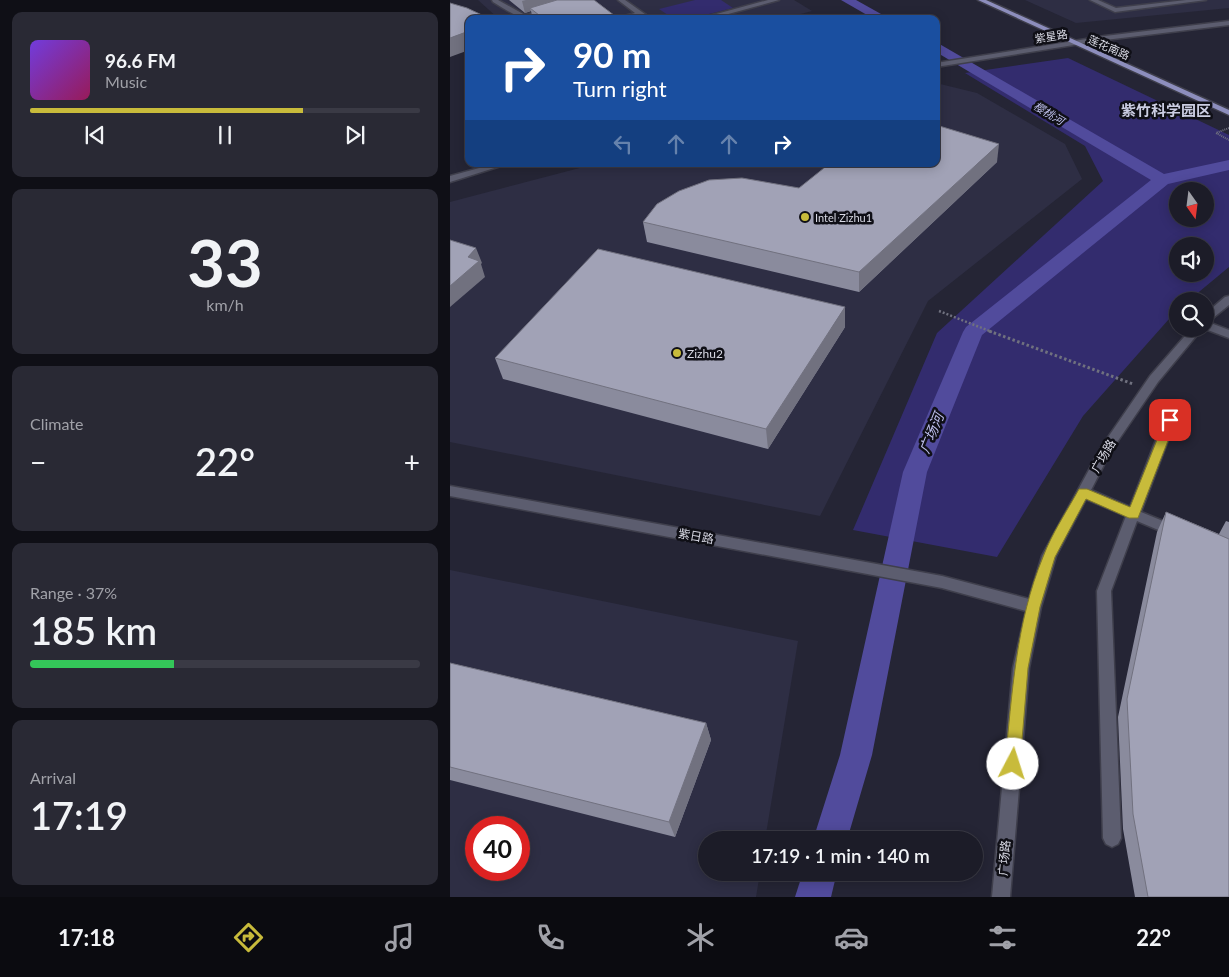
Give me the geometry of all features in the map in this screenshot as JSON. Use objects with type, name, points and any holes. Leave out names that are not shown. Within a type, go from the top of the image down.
[{"type":"main road","name":"莲花南路","points":[[981,0],[1229,113]]},
{"type":"street","points":[[621,0],[644,15]]},
{"type":"street","points":[[733,0],[746,8]]},
{"type":"street","points":[[723,15],[776,0]]},
{"type":"street","points":[[1093,0],[1115,10],[1203,0]]},
{"type":"street","points":[[495,1],[521,15]]},
{"type":"street","points":[[536,15],[560,8]]},
{"type":"street","points":[[633,15],[641,13]]},
{"type":"street","name":"紫星路","points":[[940,64],[1105,38],[1229,23]]},
{"type":"street","points":[[450,179],[492,167]]},
{"type":"street","points":[[1214,312],[1229,299]]},
{"type":"street","points":[[1214,328],[1229,334]]},
{"type":"street","name":"广场路","points":[[1000,897],[1021,668],[1034,607],[1049,556],[1106,449],[1147,389],[1190,337]]},
{"type":"street","points":[[1112,838],[1104,591],[1170,420]]},
{"type":"street","name":"紫日路","points":[[450,491],[942,582],[1034,607]]},
{"type":"street","points":[[1083,492],[1187,537]]},
{"type":"path","points":[[1229,128],[1216,134],[1229,140]]},
{"type":"path","points":[[939,310],[1031,348],[1147,389]]},
{"type":"shaded area","points":[[478,0],[794,0],[812,11],[797,15],[495,15]]},
{"type":"shaded area","points":[[695,0],[721,0],[733,8],[705,15],[668,15],[659,9]]},
{"type":"shaded area","points":[[1025,0],[1229,0],[1229,8],[1076,23]]},
{"type":"shaded area","points":[[1068,58],[1229,135],[1229,267],[1214,279],[1214,237],[1169,237],[1169,282],[1211,282],[1199,292],[1169,292],[1169,319],[1083,416],[997,557],[853,530],[937,333],[1103,181],[1085,146],[965,73]]},
{"type":"shaded area","points":[[940,84],[977,93],[1065,144],[1082,179],[928,301],[820,516],[450,442],[450,202],[584,167],[940,167]]},
{"type":"shaded area","points":[[450,570],[798,641],[766,831],[698,831],[698,881],[759,881],[756,897],[450,897]]},
{"type":"building","points":[[557,0],[594,0],[614,15],[539,15],[530,8]]},
{"type":"building","points":[[450,3],[482,15],[465,15],[465,32],[450,38]]},
{"type":"building","name":"Intel Zizhu1","points":[[940,126],[999,144],[859,272],[643,222],[657,204],[679,191],[709,180],[742,178],[799,188],[825,167],[940,167]]},
{"type":"building","points":[[450,240],[476,248],[468,257],[479,261],[450,286]]},
{"type":"building","name":"Zizhu2","points":[[598,249],[845,307],[766,429],[495,358]]},
{"type":"building","points":[[1166,512],[1229,539],[1229,897],[1148,897],[1133,814],[1127,699]]},
{"type":"building","points":[[450,663],[706,723],[669,822],[450,767]]},
{"type":"waterway","name":"樱桃河","points":[[847,0],[876,15]]},
{"type":"waterway","name":"樱桃河","points":[[940,48],[1162,180]]},
{"type":"waterway","name":"广场河","points":[[1162,180],[1229,165]]},
{"type":"waterway","name":"广场河","points":[[833,831],[856,755],[915,472],[973,332],[1162,180]]},
{"type":"waterway","name":"广场河","points":[[813,897],[817,881]]},
{"type":"place","name":"Intel Zizhu1","points":[[805,217]]},
{"type":"place","name":"Zizhu2","points":[[677,353]]},
{"type":"district","name":"紫竹科学园区","points":[[1166,110]]},
{"type":"route","points":[[1013,764],[1021,668],[1034,607],[1049,556],[1083,492],[1134,514],[1170,420]]}]
